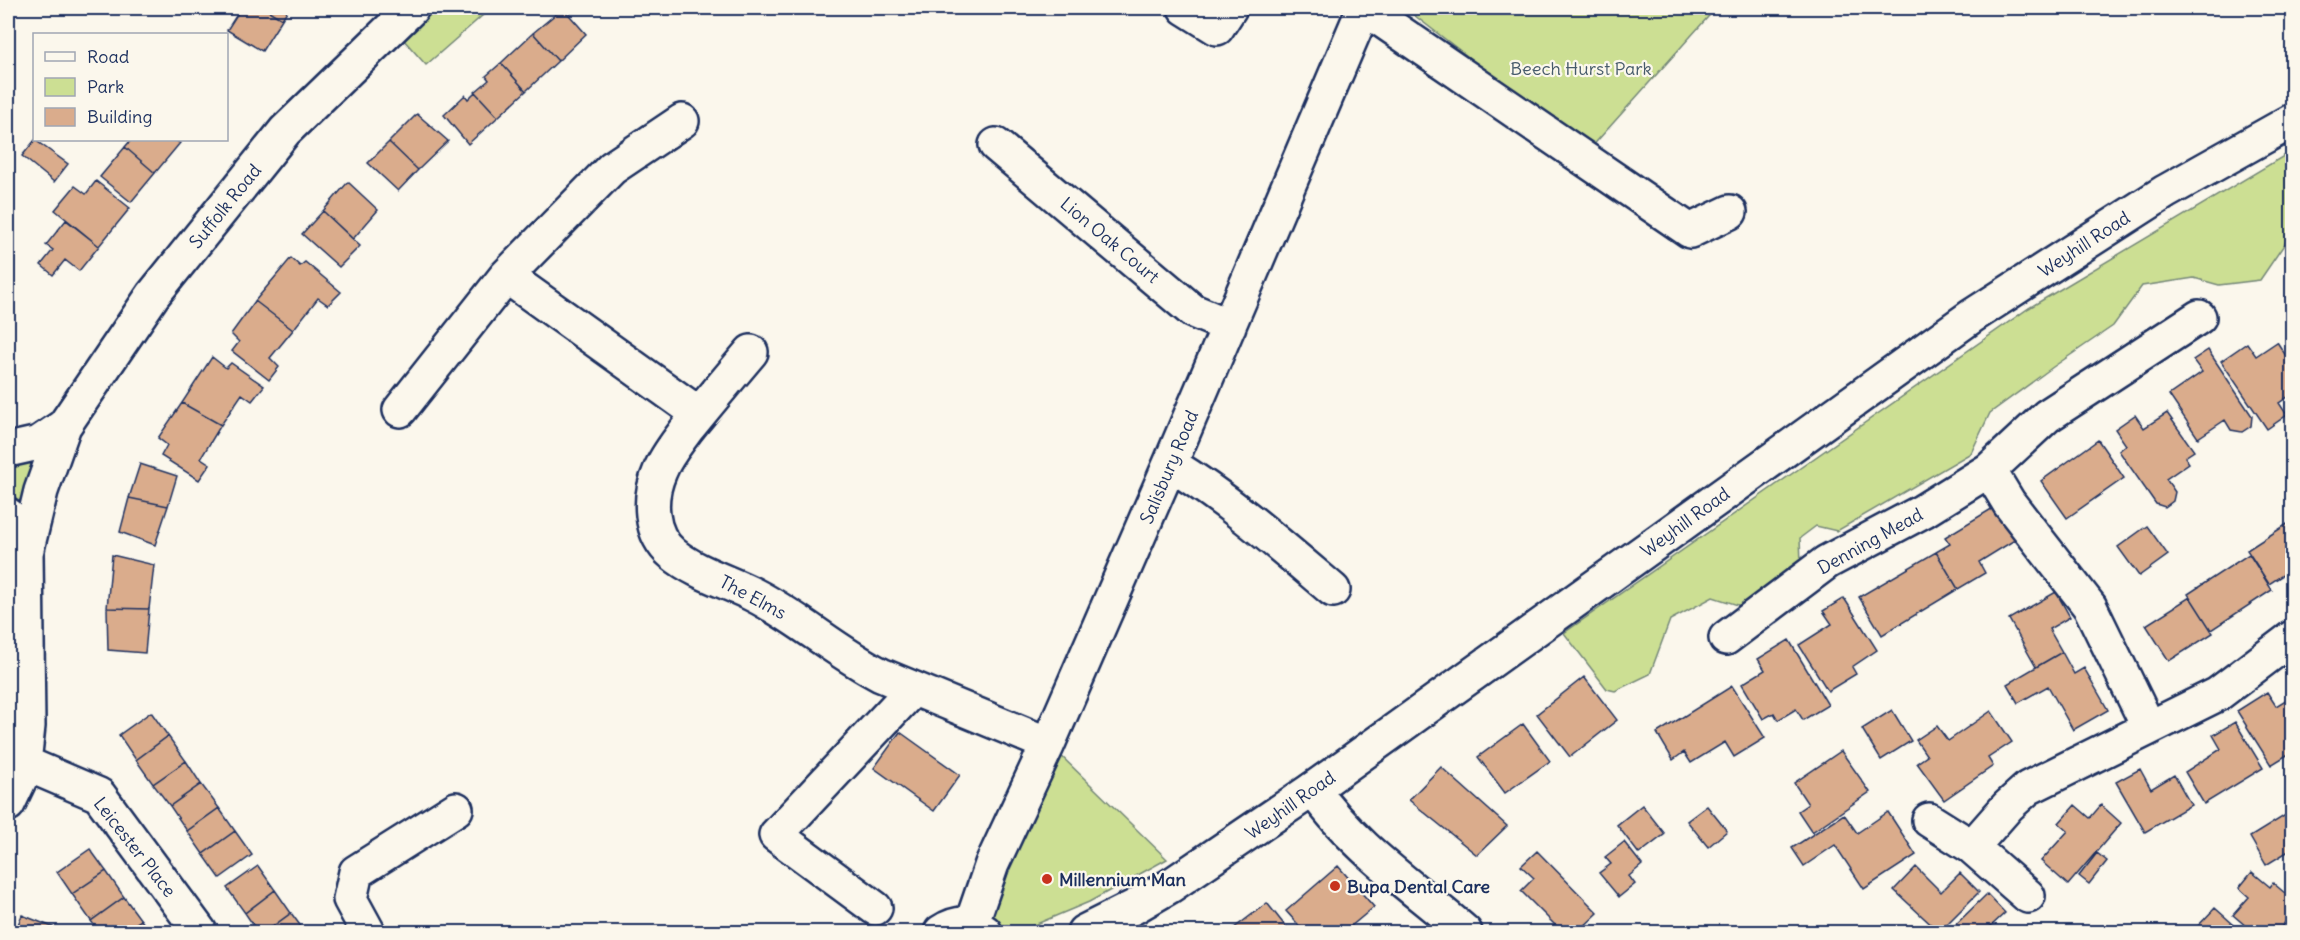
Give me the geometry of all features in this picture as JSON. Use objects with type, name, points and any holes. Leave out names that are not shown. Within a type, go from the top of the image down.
[{"type":"street","name":"Suffolk Road","points":[[15,781],[28,726],[26,553],[41,491],[64,426],[153,295],[278,140],[412,8]]},
{"type":"street","points":[[1185,8],[1217,28],[1230,8]]},
{"type":"street","points":[[1364,8],[1690,231],[1730,212]]},
{"type":"street","name":"Salisbury Road","points":[[966,930],[992,864],[1048,744],[1170,464],[1364,8]]},
{"type":"street","points":[[400,410],[506,276],[612,168],[682,121]]},
{"type":"street","name":"Weyhill Road","points":[[1084,933],[1170,886],[1313,789],[1972,316],[2166,192],[2292,121]]},
{"type":"street","name":"Lion Oak Court","points":[[996,145],[1193,311],[1229,326]]},
{"type":"street","points":[[506,276],[699,414]]},
{"type":"street","name":"Denning Mead","points":[[1726,638],[1827,562],[1923,512],[1989,470],[2047,416],[2199,317]]},
{"type":"street","name":"The Elms","points":[[751,352],[669,453],[655,484],[652,500],[653,518],[664,546],[690,565],[776,607],[857,663],[913,689],[1048,744]]},
{"type":"street","name":"Suffolk Road","points":[[8,450],[39,443],[64,426]]},
{"type":"street","points":[[1170,464],[1205,485],[1246,516],[1332,590]]},
{"type":"street","points":[[1989,470],[2009,503],[2090,607],[2149,728]]},
{"type":"street","name":"Suffolk Road","points":[[8,514],[26,553]]},
{"type":"street","points":[[1972,847],[2008,806],[2028,788],[2218,694],[2292,638]]},
{"type":"street","points":[[875,908],[776,835],[913,689]]},
{"type":"street","name":"Leicester Place","points":[[15,781],[99,795],[200,933]]},
{"type":"street","points":[[1313,789],[1349,834],[1465,933]]},
{"type":"street","points":[[368,933],[350,899],[357,872],[456,809]]},
{"type":"street","points":[[1929,820],[1972,847],[2028,896]]},
{"type":"green space","points":[[438,8],[491,8],[426,65],[403,39]]},
{"type":"green space","name":"Beech Hurst Park","points":[[1412,8],[1716,8],[1589,150],[1410,12]]},
{"type":"green space","points":[[2292,151],[2292,233],[2260,280],[2219,285],[2194,278],[2142,286],[2113,326],[1990,413],[1971,453],[1837,531],[1816,526],[1800,538],[1801,563],[1744,607],[1713,597],[1670,620],[1650,674],[1615,691],[1607,689],[1564,633],[2029,308]]},
{"type":"green space","points":[[28,460],[33,468],[21,504],[19,504],[8,481],[8,462]]},
{"type":"green space","points":[[1053,748],[1167,859],[1089,902],[1020,931],[990,921],[995,889]]},
{"type":"building","points":[[241,8],[264,8],[282,19],[262,51],[227,30]]},
{"type":"building","points":[[264,8],[289,8],[282,19]]},
{"type":"building","points":[[563,8],[586,34],[558,61],[533,33]]},
{"type":"building","points":[[533,33],[558,61],[526,91],[501,63]]},
{"type":"building","points":[[501,63],[526,91],[498,117],[475,92],[489,80],[486,76]]},
{"type":"building","points":[[475,92],[498,117],[468,144],[444,115],[465,95],[468,99]]},
{"type":"building","points":[[417,114],[448,141],[418,170],[389,142]]},
{"type":"building","points":[[36,141],[68,164],[54,182],[22,156]]},
{"type":"building","points":[[130,141],[177,141],[180,143],[155,173],[125,147]]},
{"type":"building","points":[[389,142],[418,170],[398,191],[368,163]]},
{"type":"building","points":[[125,147],[155,173],[131,202],[100,177]]},
{"type":"building","points":[[96,181],[130,208],[99,246],[55,210],[75,186],[86,194]]},
{"type":"building","points":[[348,182],[378,210],[353,239],[323,211]]},
{"type":"building","points":[[323,211],[360,246],[339,267],[302,234]]},
{"type":"building","points":[[66,220],[99,246],[79,271],[65,260],[53,275],[41,265],[53,250],[46,245]]},
{"type":"building","points":[[291,258],[300,266],[305,262],[341,292],[328,305],[318,298],[293,330],[255,301]]},
{"type":"building","points":[[255,301],[293,330],[270,358],[279,367],[269,380],[232,351],[239,342],[231,334]]},
{"type":"building","points":[[2277,342],[2292,365],[2292,394],[2279,403],[2287,415],[2267,429],[2221,361],[2247,343],[2256,356]]},
{"type":"building","points":[[2208,350],[2252,416],[2251,426],[2242,432],[2231,430],[2225,420],[2198,438],[2169,395],[2202,372],[2193,360]]},
{"type":"building","points":[[212,357],[226,368],[231,363],[264,386],[252,401],[242,394],[221,425],[182,403]]},
{"type":"building","points":[[182,403],[221,425],[201,458],[210,464],[199,480],[161,456],[167,445],[158,438]]},
{"type":"building","points":[[2167,413],[2194,451],[2185,457],[2189,463],[2166,479],[2175,492],[2173,501],[2165,507],[2156,504],[2119,451],[2126,445],[2115,429],[2135,415],[2144,428]]},
{"type":"building","points":[[2098,440],[2124,478],[2067,518],[2041,481]]},
{"type":"building","points":[[140,464],[177,476],[168,506],[129,498]]},
{"type":"building","points":[[129,498],[168,506],[155,545],[120,532]]},
{"type":"building","points":[[1998,505],[2018,538],[1979,562],[1985,573],[1958,589],[1936,552],[1950,544],[1945,537]]},
{"type":"building","points":[[2292,521],[2292,569],[2269,584],[2247,550]]},
{"type":"building","points":[[2147,526],[2168,555],[2139,576],[2118,547]]},
{"type":"building","points":[[1936,552],[1958,589],[1882,635],[1859,597]]},
{"type":"building","points":[[2249,554],[2272,590],[2211,630],[2188,594]]},
{"type":"building","points":[[112,555],[154,565],[149,609],[107,608]]},
{"type":"building","points":[[2056,592],[2070,617],[2049,629],[2062,652],[2036,667],[2009,619]]},
{"type":"building","points":[[2190,597],[2213,633],[2169,661],[2146,625]]},
{"type":"building","points":[[1844,598],[1877,650],[1852,667],[1856,674],[1828,691],[1799,645],[1832,624],[1823,611]]},
{"type":"building","points":[[107,608],[149,609],[145,653],[108,650]]},
{"type":"building","points":[[1789,640],[1828,705],[1803,720],[1796,709],[1778,720],[1774,713],[1763,719],[1742,684],[1765,670],[1758,659]]},
{"type":"building","points":[[2062,652],[2074,674],[2084,668],[2108,710],[2073,730],[2048,686],[2018,703],[2007,684]]},
{"type":"building","points":[[1584,677],[1617,720],[1570,757],[1537,714]]},
{"type":"building","points":[[1732,686],[1765,738],[1734,757],[1725,742],[1691,763],[1684,752],[1673,760],[1657,733]]},
{"type":"building","points":[[2267,692],[2276,706],[2292,696],[2292,752],[2271,765],[2237,711]]},
{"type":"building","points":[[1892,710],[1911,741],[1881,760],[1862,729]]},
{"type":"building","points":[[1991,711],[2012,742],[1988,758],[1993,766],[1944,800],[1917,763],[1927,756],[1916,740],[1937,726],[1948,741]]},
{"type":"building","points":[[151,712],[168,736],[136,760],[119,735]]},
{"type":"building","points":[[2235,722],[2263,768],[2204,804],[2185,772],[2221,749],[2213,735]]},
{"type":"building","points":[[1523,724],[1550,761],[1505,793],[1478,757]]},
{"type":"building","points":[[900,732],[960,775],[934,811],[874,768]]},
{"type":"building","points":[[168,736],[186,761],[153,784],[136,760]]},
{"type":"building","points":[[1841,751],[1870,792],[1812,832],[1798,811],[1808,804],[1794,783]]},
{"type":"building","points":[[186,761],[201,784],[170,806],[153,784]]},
{"type":"building","points":[[1441,767],[1507,826],[1477,855],[1409,800]]},
{"type":"building","points":[[2140,769],[2151,789],[2174,775],[2191,805],[2145,832],[2116,782]]},
{"type":"building","points":[[201,784],[219,808],[187,831],[170,806]]},
{"type":"building","points":[[1642,805],[1665,834],[1639,854],[1617,825]]},
{"type":"building","points":[[2075,805],[2090,818],[2101,805],[2121,823],[2068,885],[2041,861],[2068,831],[2059,823]]},
{"type":"building","points":[[1707,806],[1727,831],[1708,847],[1687,821]]},
{"type":"building","points":[[219,808],[235,831],[203,854],[187,831]]},
{"type":"building","points":[[2292,811],[2292,849],[2266,865],[2250,837]]},
{"type":"building","points":[[1888,812],[1916,855],[1864,889],[1835,845],[1804,866],[1792,848],[1844,814],[1857,833]]},
{"type":"building","points":[[235,831],[252,855],[220,878],[203,854]]},
{"type":"building","points":[[1624,842],[1642,865],[1629,876],[1635,884],[1619,897],[1599,873],[1611,864],[1605,857]]},
{"type":"building","points":[[90,849],[106,871],[72,894],[57,872]]},
{"type":"building","points":[[1537,851],[1598,913],[1578,932],[1562,932],[1521,891],[1534,878],[1521,866]]},
{"type":"building","points":[[2097,853],[2107,861],[2089,884],[2079,876]]},
{"type":"building","points":[[258,866],[275,890],[245,913],[227,888]]},
{"type":"building","name":"Bupa Dental Care","points":[[1338,866],[1374,907],[1344,932],[1305,932],[1286,911]]},
{"type":"building","points":[[1916,867],[1941,892],[1960,873],[1979,892],[1939,932],[1894,890]]},
{"type":"building","points":[[106,871],[124,897],[91,921],[72,894]]},
{"type":"building","points":[[2252,872],[2270,887],[2273,883],[2292,899],[2292,914],[2277,932],[2253,932],[2233,915],[2249,897],[2239,888]]},
{"type":"building","points":[[275,890],[291,913],[265,932],[258,932],[245,913]]},
{"type":"building","points":[[1987,894],[2005,913],[1990,927],[1996,932],[1948,932]]},
{"type":"building","points":[[124,897],[141,920],[123,932],[99,932],[91,921]]},
{"type":"building","points":[[1267,903],[1290,932],[1229,932]]},
{"type":"building","points":[[2215,908],[2242,932],[2206,932],[2198,926]]},
{"type":"building","points":[[291,913],[305,932],[265,932]]},
{"type":"building","points":[[22,915],[60,930],[59,932],[15,932]]},
{"type":"building","points":[[141,920],[150,932],[123,932]]},
{"type":"place","name":"Millennium Man","points":[[1047,879]]},
{"type":"place","name":"Bupa Dental Care","points":[[1335,886]]}]
